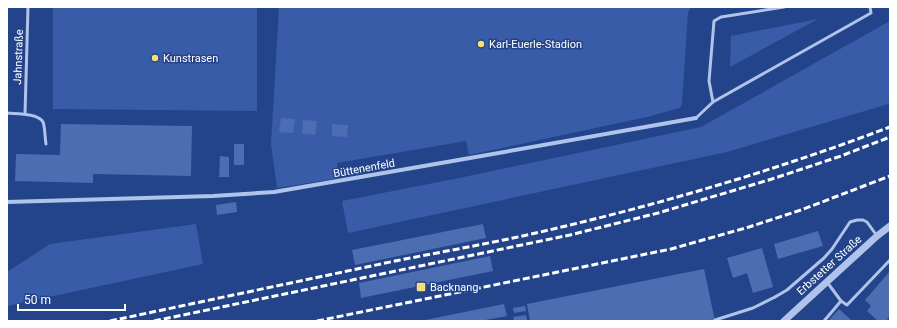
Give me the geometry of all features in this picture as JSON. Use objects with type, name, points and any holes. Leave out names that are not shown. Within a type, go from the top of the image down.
[{"type":"street","name":"Büttenenfeld","points":[[7,202],[213,196],[274,192],[696,118]]},
{"type":"street","name":"Erbstetter Straße","points":[[784,321],[890,226]]},
{"type":"lane","name":"Jahnstraße","points":[[25,114],[28,7]]},
{"type":"lane","points":[[713,102],[709,80],[714,21],[721,18],[784,7]]},
{"type":"lane","name":"Büttenenfeld","points":[[696,118],[713,102],[871,12],[870,7]]},
{"type":"lane","points":[[7,113],[25,114],[36,117],[43,122],[46,144]]},
{"type":"lane","points":[[715,320],[753,308],[787,290],[824,258],[832,249],[850,222],[863,220],[867,222],[878,236]]},
{"type":"lane","points":[[827,282],[841,301],[847,305],[890,260]]},
{"type":"lane","points":[[868,275],[872,278]]},
{"type":"lane","points":[[824,321],[841,301]]},
{"type":"shaded area","name":"Kunstrasen","points":[[53,7],[257,7],[257,111],[53,109]]},
{"type":"shaded area","points":[[279,7],[691,7],[688,12],[682,104],[680,108],[647,117],[469,155],[466,141],[337,163],[339,178],[277,188],[271,144]]},
{"type":"shaded area","points":[[818,19],[730,67],[731,36]]},
{"type":"shaded area","points":[[890,21],[890,103],[885,105],[727,152],[348,233],[342,201],[701,127]]},
{"type":"shaded area","points":[[196,224],[203,264],[7,306],[7,272],[50,244]]},
{"type":"building","points":[[281,118],[295,119],[293,133],[279,132]]},
{"type":"building","points":[[303,120],[317,121],[315,135],[302,134]]},
{"type":"building","points":[[61,124],[192,126],[191,176],[93,174],[93,183],[15,181],[16,154],[60,155]]},
{"type":"building","points":[[332,124],[348,125],[347,137],[332,136]]},
{"type":"building","points":[[234,144],[244,144],[244,165],[234,165]]},
{"type":"building","points":[[220,156],[229,157],[229,177],[219,177]]},
{"type":"building","points":[[236,202],[237,212],[217,215],[216,205]]},
{"type":"building","points":[[483,224],[486,238],[355,265],[352,250]]},
{"type":"building","points":[[818,231],[823,246],[778,259],[774,244]]},
{"type":"building","points":[[762,248],[773,287],[753,293],[747,273],[733,278],[727,258]]},
{"type":"building","points":[[490,256],[493,271],[361,298],[359,283]]},
{"type":"building","points":[[704,269],[715,321],[530,321],[527,304]]},
{"type":"building","points":[[890,271],[890,316],[886,321],[878,321],[867,311],[871,306],[865,300]]},
{"type":"building","points":[[504,304],[507,316],[480,321],[425,321],[425,320]]},
{"type":"building","points":[[525,306],[526,311],[514,313],[513,308]]},
{"type":"building","points":[[839,309],[851,320],[850,321],[829,320]]},
{"type":"building","points":[[526,315],[527,320],[514,321],[513,317]]},
{"type":"railway","points":[[110,321],[592,220],[679,197],[764,171],[890,127]]},
{"type":"railway","points":[[154,321],[570,235],[658,213],[772,179],[841,156],[890,137]]},
{"type":"railway","points":[[317,321],[671,249],[749,227],[801,210],[890,176]]},
{"type":"place","name":"Karl-Euerle-Stadion","points":[[481,44]]},
{"type":"place","name":"Kunstrasen","points":[[155,58]]},
{"type":"place","name":"Backnang","points":[[421,287]]}]
